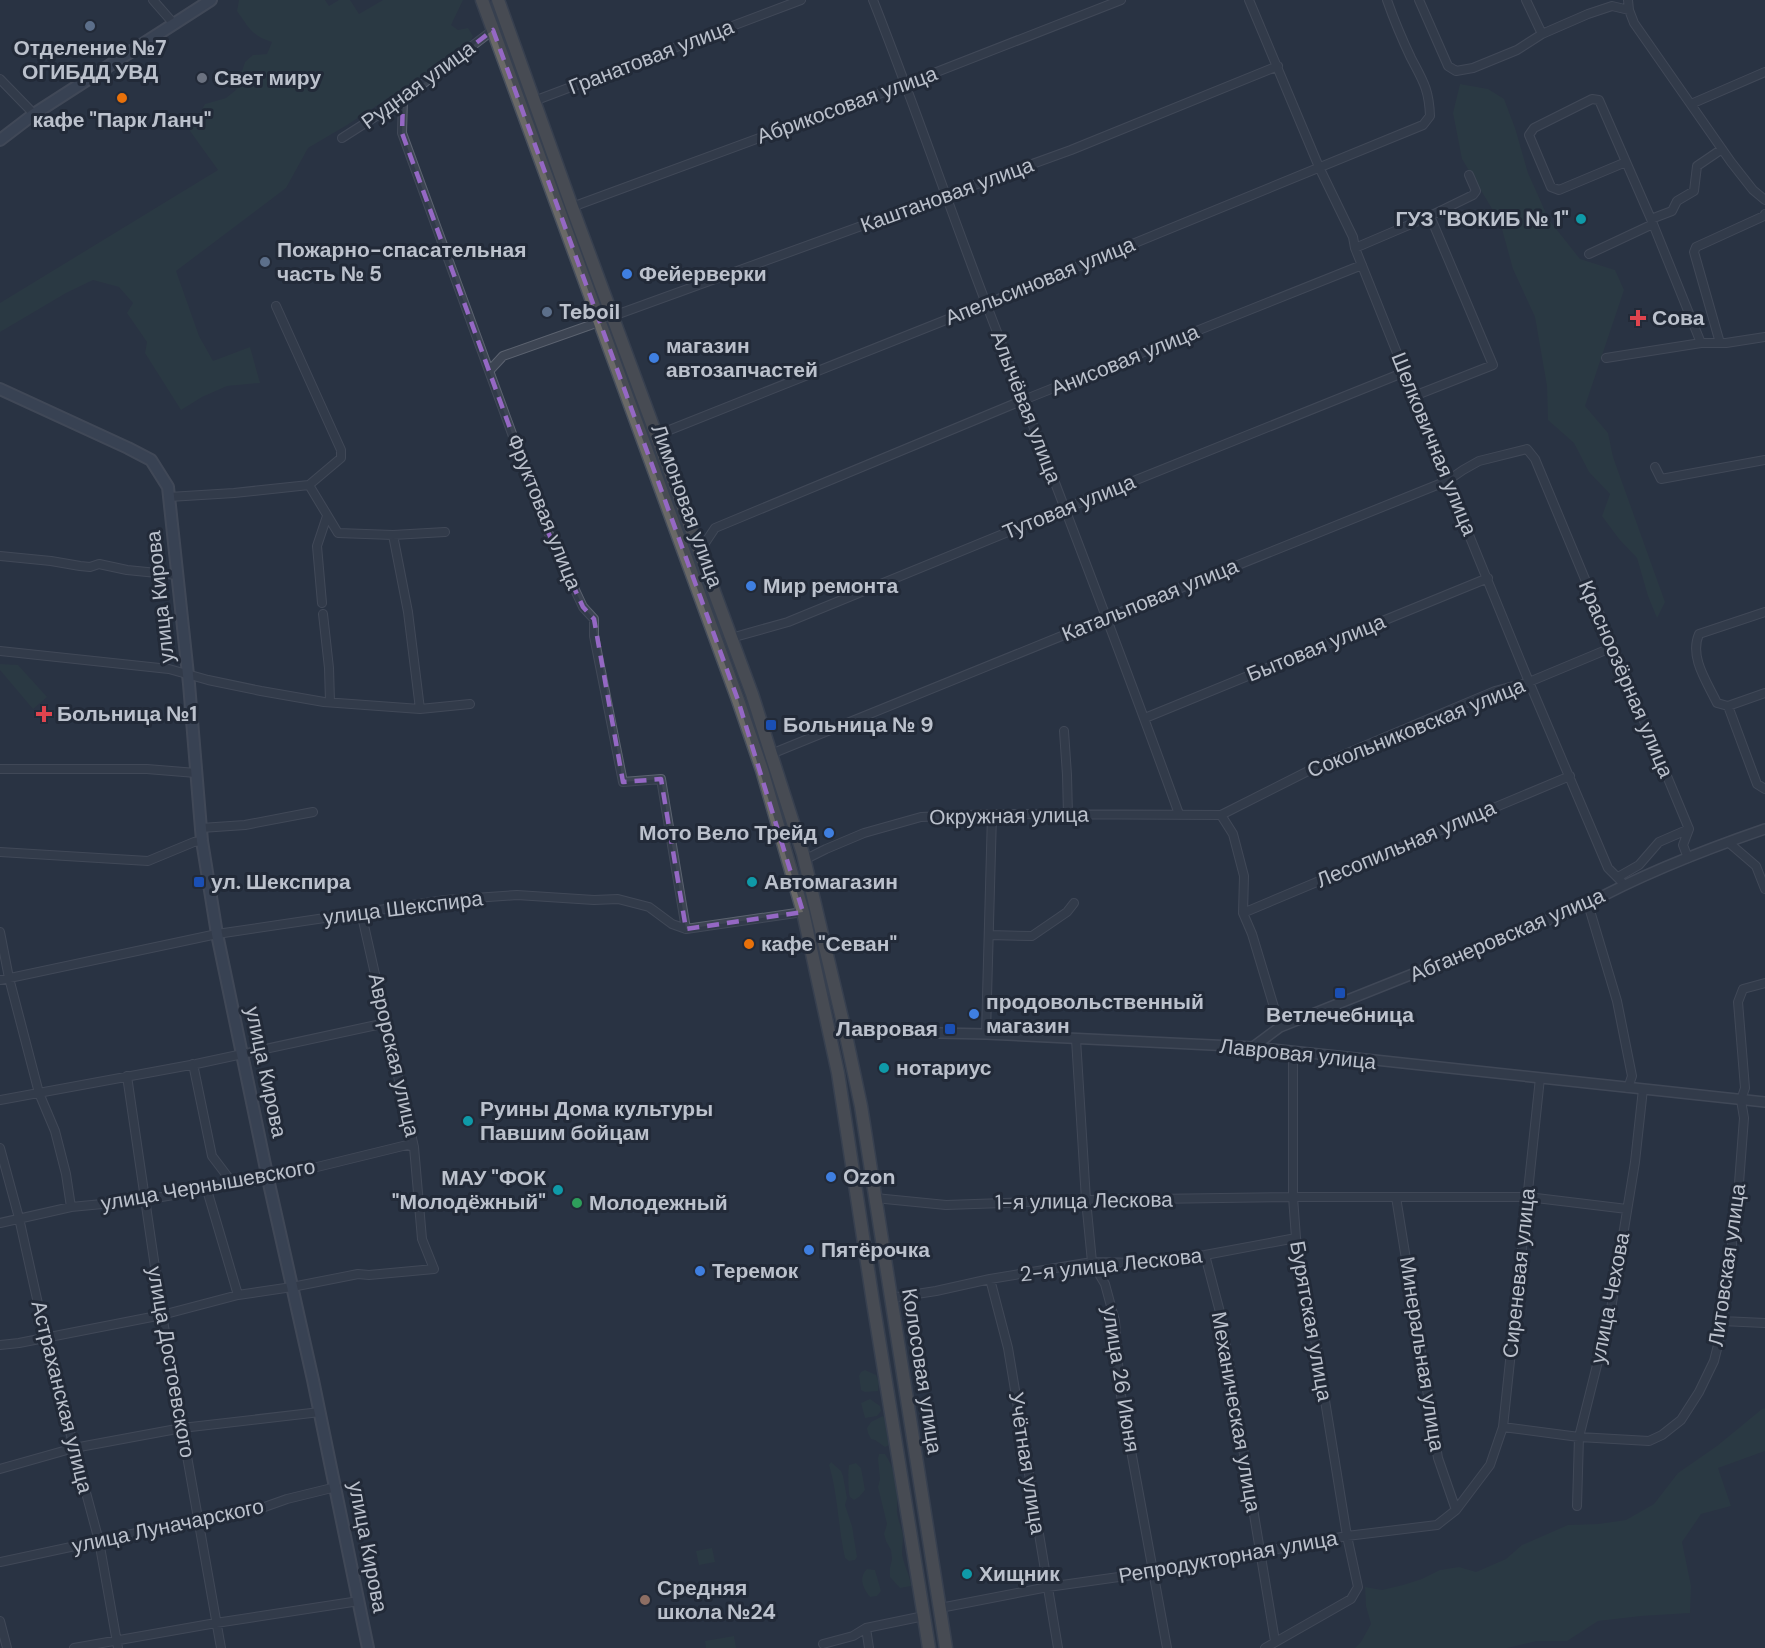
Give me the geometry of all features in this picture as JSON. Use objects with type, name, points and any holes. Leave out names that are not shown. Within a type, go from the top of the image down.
[{"type":"highway","name":"Лимоновая улица","points":[[482,0],[762,770],[803,912],[830,1033]]},
{"type":"highway","name":"Лимоновая улица","points":[[498,0],[731,638],[771,754],[804,860],[845,1031]]},
{"type":"highway","name":"Колосовая улица","points":[[845,1031],[861,1106],[946,1648]]},
{"type":"highway","name":"Колосовая улица","points":[[830,1033],[929,1648]]},
{"type":"main road","points":[[0,140],[34,114],[211,0]]},
{"type":"main road","name":"улица Кирова","points":[[0,389],[151,460],[168,487],[202,841],[217,934],[336,1487],[368,1648]]},
{"type":"street","points":[[153,0],[174,24]]},
{"type":"street","name":"Гранатовая улица","points":[[534,101],[801,0]]},
{"type":"street","name":"Алычёвая улица","points":[[873,0],[1179,814]]},
{"type":"street","name":"Абрикосовая улица","points":[[572,207],[906,84],[1121,0]]},
{"type":"street","name":"Шелковичная улица","points":[[1249,0],[1319,167],[1353,237],[1355,248],[1446,473],[1447,482],[1488,578],[1528,682],[1608,868],[1621,881]]},
{"type":"street","name":"Апельсиновая улица","points":[[657,435],[986,304],[1423,125],[1430,116],[1430,99],[1425,81],[1386,0]]},
{"type":"street","points":[[1419,0],[1449,66],[1456,71],[1473,68],[1517,50],[1542,34],[1588,14],[1612,6],[1629,10]]},
{"type":"street","points":[[1526,0],[1542,34]]},
{"type":"street","points":[[1629,0],[1629,10],[1634,24],[1753,190],[1765,200]]},
{"type":"street","name":"Рудная улица","points":[[342,138],[403,99],[493,30]]},
{"type":"street","name":"Каштановая улица","points":[[613,316],[1071,150],[1278,66]]},
{"type":"street","points":[[1691,104],[1765,72]]},
{"type":"street","points":[[0,79],[34,114]]},
{"type":"street","name":"Фруктовая улица","points":[[403,99],[402,133],[548,532],[583,607],[594,619],[594,636],[623,782],[661,779],[686,929]]},
{"type":"street","points":[[1626,162],[1559,190],[1551,187],[1529,135],[1534,128],[1592,99],[1599,100],[1626,162],[1652,222],[1701,343]]},
{"type":"street","points":[[1589,254],[1672,211],[1677,201],[1694,191],[1697,166],[1722,148]]},
{"type":"street","points":[[1355,248],[1473,195],[1476,191],[1469,175]]},
{"type":"street","points":[[1720,343],[1694,252],[1696,247],[1765,214]]},
{"type":"street","points":[[1414,396],[1493,365],[1430,216]]},
{"type":"street","name":"Анисовая улица","points":[[699,552],[715,528],[1024,400],[1362,265]]},
{"type":"street","points":[[169,497],[309,485],[341,458],[341,450],[276,306]]},
{"type":"street","points":[[490,370],[503,356],[599,322]]},
{"type":"street","points":[[1606,358],[1701,343],[1765,337]]},
{"type":"street","name":"Тутовая улица","points":[[731,638],[788,622],[1405,372]]},
{"type":"street","name":"Катальповая улица","points":[[771,754],[1447,482],[1479,460],[1527,450]]},
{"type":"street","name":"Красноозёрная улица","points":[[1527,450],[1535,459],[1689,829]]},
{"type":"street","points":[[1655,467],[1661,479],[1765,459]]},
{"type":"street","points":[[309,485],[338,533],[393,535],[445,532]]},
{"type":"street","points":[[322,603],[317,546],[327,516]]},
{"type":"street","points":[[393,535],[408,612],[420,709]]},
{"type":"street","points":[[0,556],[90,567],[99,564],[127,570],[177,575]]},
{"type":"street","name":"Бытовая улица","points":[[1144,718],[1488,578]]},
{"type":"street","points":[[1765,612],[1699,634],[1695,656],[1717,703],[1728,706],[1765,693]]},
{"type":"street","points":[[323,614],[330,702]]},
{"type":"street","name":"Сокольниковская улица","points":[[1221,815],[1326,762],[1495,691],[1528,682],[1613,647]]},
{"type":"street","points":[[0,651],[169,669],[261,691],[330,702],[420,709],[470,704]]},
{"type":"street","points":[[1728,706],[1757,784],[1765,789]]},
{"type":"street","points":[[1064,731],[1068,815]]},
{"type":"street","points":[[0,769],[147,769],[196,773]]},
{"type":"street","name":"Лесопильная улица","points":[[1243,913],[1570,776]]},
{"type":"street","points":[[201,828],[244,825],[313,812]]},
{"type":"street","points":[[986,1034],[992,814]]},
{"type":"street","name":"Окружная улица","points":[[804,860],[864,833],[921,817],[992,814],[1221,815]]},
{"type":"street","points":[[1221,815],[1233,834],[1244,876],[1243,913],[1252,934],[1280,1027]]},
{"type":"street","points":[[1688,858],[1683,845],[1689,829]]},
{"type":"street","points":[[1621,881],[1659,842],[1689,829]]},
{"type":"street","name":"Абганеровская улица","points":[[1253,1047],[1280,1027],[1588,904],[1621,881],[1765,829]]},
{"type":"street","points":[[0,852],[148,861],[194,842],[202,841]]},
{"type":"street","points":[[1728,842],[1756,866],[1765,889]]},
{"type":"street","name":"улица Шекспира","points":[[0,980],[217,934],[446,900],[517,895],[594,900],[618,899],[649,907],[672,924],[686,929]]},
{"type":"street","points":[[989,935],[1032,936],[1067,912],[1074,903]]},
{"type":"street","points":[[1588,904],[1617,1001],[1632,1076],[1628,1088]]},
{"type":"street","name":"Аврорская улица","points":[[292,1287],[358,1274],[434,1269],[422,1239],[414,1147],[361,912]]},
{"type":"street","points":[[686,929],[803,912]]},
{"type":"street","points":[[0,932],[9,978],[39,1093],[55,1131],[66,1174],[70,1207]]},
{"type":"street","name":"Литовская улица","points":[[1580,1437],[1649,1441],[1662,1435],[1681,1420],[1699,1392],[1714,1361],[1722,1321],[1738,1196],[1744,1118],[1741,1100],[1745,1088],[1738,1002],[1743,989],[1765,983]]},
{"type":"street","points":[[0,1100],[193,1064],[386,1023]]},
{"type":"street","name":"Лавровая улица","points":[[830,1033],[845,1031],[986,1034],[1253,1047],[1765,1102]]},
{"type":"street","name":"улица 26 Июня","points":[[1076,1039],[1092,1262],[1105,1284],[1115,1321],[1120,1390],[1167,1648]]},
{"type":"street","name":"Бурятская улица","points":[[1275,1641],[1351,1599],[1358,1587],[1347,1536],[1296,1238],[1293,1197],[1293,1052]]},
{"type":"street","points":[[193,1064],[212,1156],[234,1185]]},
{"type":"street","name":"улица Достоевского","points":[[127,1076],[162,1315],[221,1648]]},
{"type":"street","name":"Сиреневая улица","points":[[1490,1465],[1503,1427],[1540,1078]]},
{"type":"street","name":"улица Чехова","points":[[1577,1506],[1580,1437],[1611,1309],[1635,1162],[1643,1089]]},
{"type":"street","name":"улица Чернышевского","points":[[0,1223],[70,1207],[144,1200],[268,1179],[407,1145],[414,1147]]},
{"type":"street","name":"Астраханская улица","points":[[0,1148],[99,1541],[117,1645]]},
{"type":"street","points":[[207,1190],[238,1295]]},
{"type":"street","name":"1-я улица Лескова","points":[[875,1198],[946,1205],[1293,1197],[1528,1197],[1627,1209]]},
{"type":"street","name":"Минеральная улица","points":[[1396,1197],[1438,1458],[1456,1510]]},
{"type":"street","name":"2-я улица Лескова","points":[[891,1298],[1092,1262],[1142,1263],[1205,1255],[1296,1238]]},
{"type":"street","name":"Механическая улица","points":[[1205,1255],[1221,1316],[1275,1641]]},
{"type":"street","name":"Учётная улица","points":[[990,1279],[1008,1348],[1058,1648]]},
{"type":"street","points":[[0,1345],[162,1315],[238,1295],[292,1287]]},
{"type":"street","points":[[1722,1321],[1765,1323]]},
{"type":"street","points":[[0,1469],[74,1448],[182,1428],[320,1412]]},
{"type":"street","points":[[1503,1427],[1580,1437]]},
{"type":"street","name":"Репродукторная улица","points":[[940,1608],[1048,1587],[1154,1572],[1347,1536],[1437,1525],[1456,1510],[1490,1465]]},
{"type":"street","name":"улица Луначарского","points":[[0,1562],[197,1520],[256,1510],[287,1499],[336,1487]]},
{"type":"street","points":[[74,1648],[117,1645],[216,1623],[359,1601]]},
{"type":"street","points":[[823,1644],[853,1636],[866,1628],[924,1616]]},
{"type":"street","points":[[0,1621],[7,1648]]},
{"type":"street","points":[[866,1628],[869,1648]]},
{"type":"street","points":[[1265,1648],[1275,1641]]},
{"type":"highlighted area","points":[[493,30],[599,322],[738,700],[803,912],[686,929],[661,779],[623,782],[594,619],[583,607],[548,532],[402,133],[403,99]]},
{"type":"green space","points":[[239,0],[325,0],[329,6],[339,0],[350,0],[359,14],[383,0],[463,0],[451,25],[458,30],[468,28],[473,36],[467,49],[448,61],[444,59],[425,74],[308,148],[286,188],[176,271],[199,336],[213,361],[250,347],[260,383],[227,386],[202,397],[181,410],[145,353],[147,342],[127,313],[133,303],[119,287],[93,280],[66,293],[0,332],[0,303],[218,170],[190,131],[205,104],[226,98],[236,90],[245,62],[253,55],[267,54],[272,42],[255,34],[248,27],[237,11]]},
{"type":"green space","points":[[1460,84],[1488,89],[1504,99],[1528,173],[1549,220],[1580,259],[1615,270],[1624,290],[1585,406],[1608,433],[1613,457],[1665,602],[1657,618],[1637,558],[1602,516],[1610,494],[1589,472],[1574,443],[1548,420],[1547,386],[1535,317],[1513,269],[1500,222],[1462,159],[1453,113]]},
{"type":"green space","points":[[0,664],[18,665],[47,697],[33,709],[0,670]]},
{"type":"green space","points":[[865,1370],[876,1375],[879,1382],[878,1391],[861,1390],[859,1376]]},
{"type":"green space","points":[[870,1399],[880,1406],[881,1411],[877,1416],[865,1418],[861,1403]]},
{"type":"green space","points":[[1765,1408],[1765,1451],[1718,1468],[1731,1506],[1701,1514],[1682,1542],[1691,1586],[1690,1613],[1598,1621],[1567,1641],[1537,1641],[1507,1648],[1355,1648],[1371,1624],[1366,1606],[1365,1587],[1382,1590],[1422,1579],[1440,1570],[1459,1567],[1476,1572],[1506,1559],[1522,1545],[1568,1525],[1626,1520],[1654,1504],[1678,1473]]},
{"type":"green space","points":[[883,1416],[888,1422],[886,1429],[889,1445],[885,1447],[871,1439],[867,1428],[871,1422]]},
{"type":"green space","points":[[879,1454],[885,1454],[894,1474],[897,1487],[897,1515],[903,1536],[902,1554],[911,1586],[900,1588],[890,1577],[891,1550],[884,1534],[887,1524],[878,1487]]},
{"type":"green space","points":[[831,1462],[843,1476],[847,1498],[845,1505],[852,1526],[857,1557],[855,1560],[849,1561],[845,1558],[829,1465]]},
{"type":"green space","points":[[856,1463],[861,1468],[865,1490],[854,1500],[849,1495],[848,1471],[849,1465]]},
{"type":"green space","points":[[712,1548],[715,1562],[699,1565],[696,1551]]},
{"type":"green space","points":[[867,1569],[875,1570],[881,1591],[877,1596],[870,1597],[864,1587],[862,1579]]},
{"type":"green space","points":[[734,1636],[736,1648],[706,1648],[705,1641]]},
{"type":"place","name":"Отделение №7 ОГИБДД УВД","points":[[90,26]]},
{"type":"place","name":"Свет миру","points":[[202,78]]},
{"type":"place","name":"кафе \"Парк Ланч\"","points":[[122,98]]},
{"type":"place","name":"ГУЗ \"ВОКИБ № 1\"","points":[[1581,219]]},
{"type":"place","name":"Пожарно-спасательная часть № 5","points":[[265,262]]},
{"type":"place","name":"Фейерверки","points":[[627,274]]},
{"type":"place","name":"Teboil","points":[[547,312]]},
{"type":"place","name":"Сова","points":[[1638,318]]},
{"type":"place","name":"магазин автозапчастей","points":[[654,358]]},
{"type":"place","name":"Мир ремонта","points":[[751,586]]},
{"type":"place","name":"Больница №1","points":[[44,714]]},
{"type":"place","name":"Больница № 9","points":[[771,725]]},
{"type":"place","name":"Мото Вело Трейд","points":[[829,833]]},
{"type":"place","name":"ул. Шекспира","points":[[199,882]]},
{"type":"place","name":"Автомагазин","points":[[752,882]]},
{"type":"place","name":"кафе \"Севан\"","points":[[749,944]]},
{"type":"place","name":"Ветлечебница","points":[[1340,993]]},
{"type":"place","name":"продовольственный магазин","points":[[974,1014]]},
{"type":"place","name":"Лавровая","points":[[950,1029]]},
{"type":"place","name":"нотариус","points":[[884,1068]]},
{"type":"place","name":"Руины Дома культуры Павшим бойцам","points":[[468,1121]]},
{"type":"place","name":"Ozon","points":[[831,1177]]},
{"type":"place","name":"МАУ \"ФОК \"Молодёжный\"","points":[[558,1190]]},
{"type":"place","name":"Молодежный","points":[[577,1203]]},
{"type":"place","name":"Пятёрочка","points":[[809,1250]]},
{"type":"place","name":"Теремок","points":[[700,1271]]},
{"type":"place","name":"Хищник","points":[[967,1574]]},
{"type":"place","name":"Средняя школа №24","points":[[645,1600]]}]
